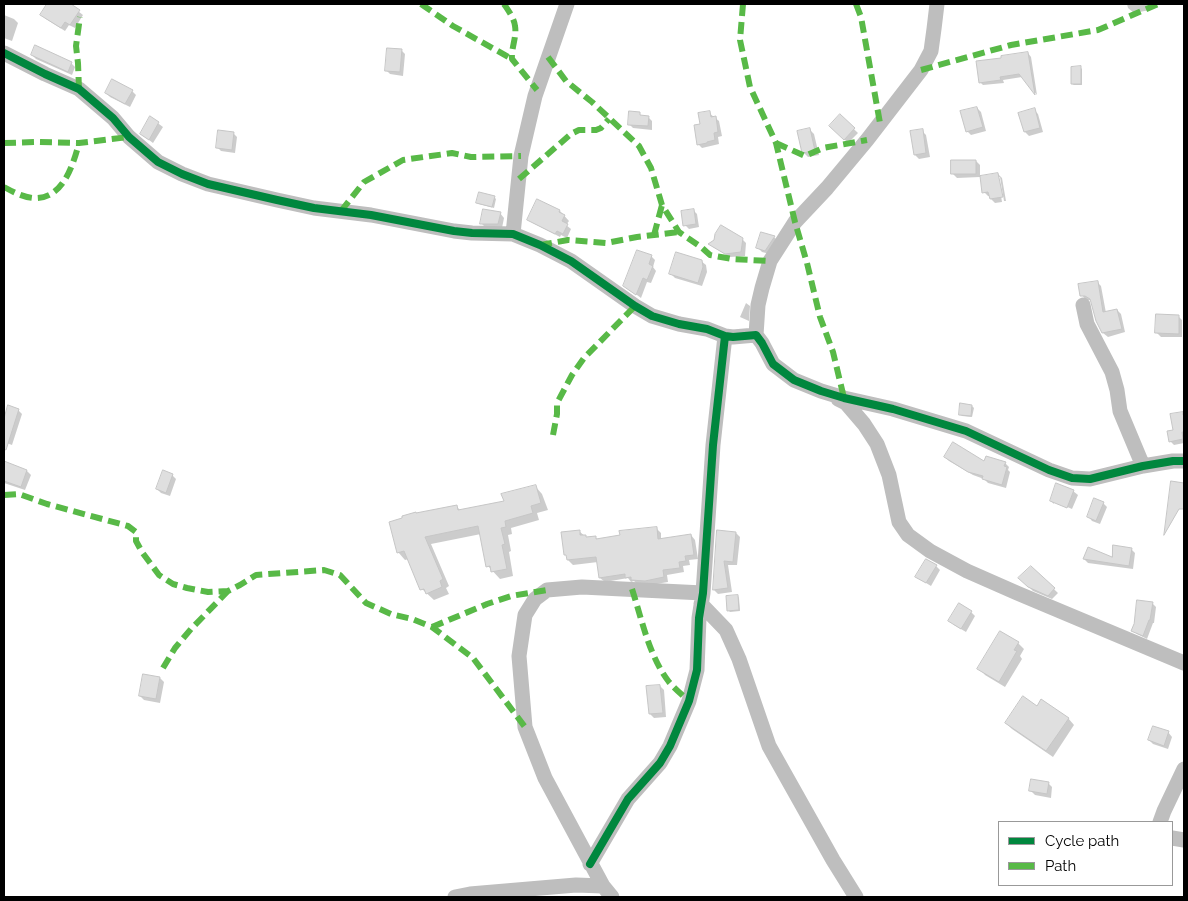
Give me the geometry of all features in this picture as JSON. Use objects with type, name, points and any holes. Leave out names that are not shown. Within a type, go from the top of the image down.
[{"type":"street","points":[[937,4],[930,51],[921,70],[867,140],[827,188],[795,222],[770,261],[758,305],[756,335],[774,364],[794,380],[846,403],[864,424],[877,444],[889,475],[899,522],[908,534],[930,551],[967,571],[1184,663]]},
{"type":"street","points":[[514,234],[522,156],[535,96],[566,5]]},
{"type":"street","points":[[4,53],[80,89],[113,118],[129,137],[158,162],[208,184],[314,208],[371,215],[454,232],[514,234],[572,261],[634,306],[652,316],[679,324],[707,329],[725,336],[756,335]]},
{"type":"street","points":[[1082,306],[1087,324],[1112,372],[1120,411],[1143,466]]},
{"type":"street","points":[[590,864],[628,799],[660,763],[670,746],[689,701],[697,670],[713,445],[725,336]]},
{"type":"street","points":[[821,391],[893,409],[966,431],[1049,470],[1072,478],[1090,480],[1143,466],[1184,461]]},
{"type":"street","points":[[608,892],[590,864],[545,778],[525,727],[519,656],[525,615],[535,599],[547,590],[582,587],[702,598],[726,630],[739,659],[769,746],[832,860],[856,897]]},
{"type":"street","points":[[1160,821],[1184,769]]},
{"type":"street","points":[[455,897],[470,894],[576,885],[608,892]]},
{"type":"building","points":[[47,4],[71,4],[80,10],[70,25],[65,22],[61,28],[40,15]]},
{"type":"building","points":[[35,45],[72,62],[68,72],[31,55]]},
{"type":"building","points":[[387,48],[402,49],[400,72],[385,71]]},
{"type":"building","points":[[1028,52],[1035,95],[1019,74],[1000,77],[1001,80],[979,83],[976,61]]},
{"type":"building","points":[[1081,66],[1081,84],[1071,84],[1071,67]]},
{"type":"building","points":[[112,79],[133,90],[125,104],[105,93]]},
{"type":"building","points":[[977,107],[983,127],[966,132],[960,111]]},
{"type":"building","points":[[1035,108],[1040,128],[1024,132],[1018,113]]},
{"type":"building","points":[[629,111],[640,112],[640,115],[649,116],[648,126],[628,125]]},
{"type":"building","points":[[710,111],[711,117],[716,116],[718,132],[714,133],[715,140],[697,145],[694,125],[700,124],[698,113]]},
{"type":"building","points":[[840,114],[855,128],[844,140],[829,126]]},
{"type":"building","points":[[150,116],[159,122],[149,140],[140,134]]},
{"type":"building","points":[[810,128],[815,151],[802,153],[797,131]]},
{"type":"building","points":[[923,129],[926,153],[914,155],[910,131]]},
{"type":"building","points":[[218,130],[234,132],[232,150],[216,148]]},
{"type":"building","points":[[951,160],[976,160],[976,174],[951,174]]},
{"type":"building","points":[[998,173],[1003,197],[990,199],[988,192],[982,193],[980,176]]},
{"type":"building","points":[[479,192],[495,196],[492,207],[476,203]]},
{"type":"building","points":[[537,199],[560,210],[559,212],[565,215],[562,221],[568,224],[563,234],[557,231],[555,234],[527,220]]},
{"type":"building","points":[[483,209],[501,212],[498,224],[480,224]]},
{"type":"building","points":[[694,209],[696,224],[683,226],[681,211]]},
{"type":"building","points":[[721,225],[743,238],[741,252],[725,254],[708,244],[714,240],[715,234]]},
{"type":"building","points":[[761,232],[775,236],[765,251],[756,248]]},
{"type":"building","points":[[637,250],[652,255],[649,264],[653,266],[647,280],[643,278],[636,295],[623,286]]},
{"type":"building","points":[[676,252],[702,260],[703,267],[698,283],[669,274]]},
{"type":"building","points":[[1098,281],[1103,312],[1117,309],[1122,329],[1102,333],[1096,321],[1090,299],[1080,296],[1078,284]]},
{"type":"building","points":[[1156,314],[1179,315],[1179,334],[1155,333]]},
{"type":"building","points":[[960,403],[972,405],[971,416],[959,415]]},
{"type":"building","points":[[8,405],[19,409],[6,450],[4,449],[4,419]]},
{"type":"building","points":[[1183,412],[1183,439],[1169,442],[1167,431],[1173,430],[1170,414]]},
{"type":"building","points":[[953,442],[984,461],[986,456],[1006,462],[1004,466],[1007,467],[1002,485],[982,479],[983,476],[968,472],[944,457]]},
{"type":"building","points":[[4,461],[27,470],[21,487],[4,481]]},
{"type":"building","points":[[163,470],[173,474],[166,493],[156,489]]},
{"type":"building","points":[[1171,481],[1184,483],[1184,509],[1179,509],[1164,535]]},
{"type":"building","points":[[1056,483],[1074,490],[1067,508],[1050,501]]},
{"type":"building","points":[[536,485],[541,503],[531,506],[533,513],[505,521],[506,527],[501,528],[505,544],[502,545],[507,569],[491,572],[490,566],[486,567],[478,526],[425,537],[443,579],[440,581],[442,587],[426,594],[424,589],[420,590],[404,551],[397,553],[389,522],[416,512],[457,505],[458,510],[504,501],[501,494]]},
{"type":"building","points":[[1094,498],[1104,502],[1096,521],[1087,517]]},
{"type":"building","points":[[657,527],[658,539],[691,534],[694,555],[685,556],[686,561],[679,562],[680,568],[663,570],[664,577],[645,581],[631,580],[631,577],[625,578],[625,574],[599,578],[596,557],[567,560],[566,555],[564,555],[561,532],[580,530],[580,535],[586,535],[586,537],[596,536],[596,539],[620,535],[619,531]]},
{"type":"building","points":[[717,530],[736,532],[733,562],[724,561],[728,588],[713,590]]},
{"type":"building","points":[[1113,545],[1132,548],[1129,566],[1083,559],[1088,547],[1112,557]]},
{"type":"building","points":[[926,559],[937,565],[926,583],[915,577]]},
{"type":"building","points":[[1031,566],[1055,588],[1048,596],[1028,587],[1018,578]]},
{"type":"building","points":[[738,595],[739,610],[727,611],[726,596]]},
{"type":"building","points":[[1137,600],[1153,602],[1150,620],[1143,636],[1131,631],[1134,624]]},
{"type":"building","points":[[959,603],[972,611],[961,629],[948,621]]},
{"type":"building","points":[[1000,631],[1019,642],[1014,650],[1017,651],[999,682],[977,669]]},
{"type":"building","points":[[143,674],[160,677],[156,699],[139,696]]},
{"type":"building","points":[[660,685],[663,713],[649,714],[646,686]]},
{"type":"building","points":[[1023,696],[1037,706],[1041,699],[1069,718],[1046,751],[1005,723]]},
{"type":"building","points":[[1153,726],[1169,731],[1164,746],[1148,740]]},
{"type":"building","points":[[1031,779],[1049,782],[1047,794],[1029,791]]},
{"type":"marked path","points":[[421,4],[453,26],[512,59]]},
{"type":"marked path","points":[[504,4],[515,26],[512,59],[537,90]]},
{"type":"marked path","points":[[743,4],[740,40],[750,87],[776,143],[820,317],[833,352],[844,398]]},
{"type":"marked path","points":[[856,4],[861,17],[880,123]]},
{"type":"marked path","points":[[921,70],[1011,45],[1098,30],[1158,4]]},
{"type":"marked path","points":[[79,89],[76,46],[80,17]]},
{"type":"marked path","points":[[548,57],[566,81],[592,102],[639,146],[651,168],[662,205],[679,232],[710,255],[732,259],[770,261]]},
{"type":"marked path","points":[[519,179],[571,134],[579,130],[596,130],[601,128],[609,119]]},
{"type":"marked path","points":[[4,143],[79,143],[129,137]]},
{"type":"marked path","points":[[776,143],[805,156],[823,148],[867,140]]},
{"type":"marked path","points":[[4,187],[33,198],[43,197],[52,193],[65,180],[70,171],[79,143]]},
{"type":"marked path","points":[[341,211],[364,182],[403,160],[452,153],[471,157],[521,156]]},
{"type":"marked path","points":[[654,235],[662,205]]},
{"type":"marked path","points":[[540,245],[568,240],[606,243],[679,232]]},
{"type":"marked path","points":[[553,435],[557,403],[572,375],[584,358],[635,306]]},
{"type":"marked path","points":[[4,495],[19,494],[47,504],[128,526],[136,532],[136,541],[159,575],[173,584],[187,588],[208,592],[228,591],[256,575],[324,570],[340,575],[366,603],[391,614],[412,619],[432,627],[473,658],[525,727]]},
{"type":"marked path","points":[[632,589],[656,661],[669,682],[689,701]]},
{"type":"marked path","points":[[432,627],[511,596],[547,590]]},
{"type":"marked path","points":[[163,668],[175,648],[191,629],[228,591]]},
{"type":"cycle path","points":[[4,53],[79,89],[113,118],[129,137],[158,162],[182,174],[208,184],[314,208],[371,215],[454,231],[513,234],[571,261],[652,316],[679,324],[707,329],[725,336],[713,445],[703,593],[699,618],[697,670],[689,701],[670,746],[660,763],[628,799],[590,864]]},
{"type":"cycle path","points":[[725,336],[756,335],[773,364],[794,380],[844,398],[893,409],[966,431],[1049,470],[1072,478],[1090,479],[1143,466],[1184,461]]}]
